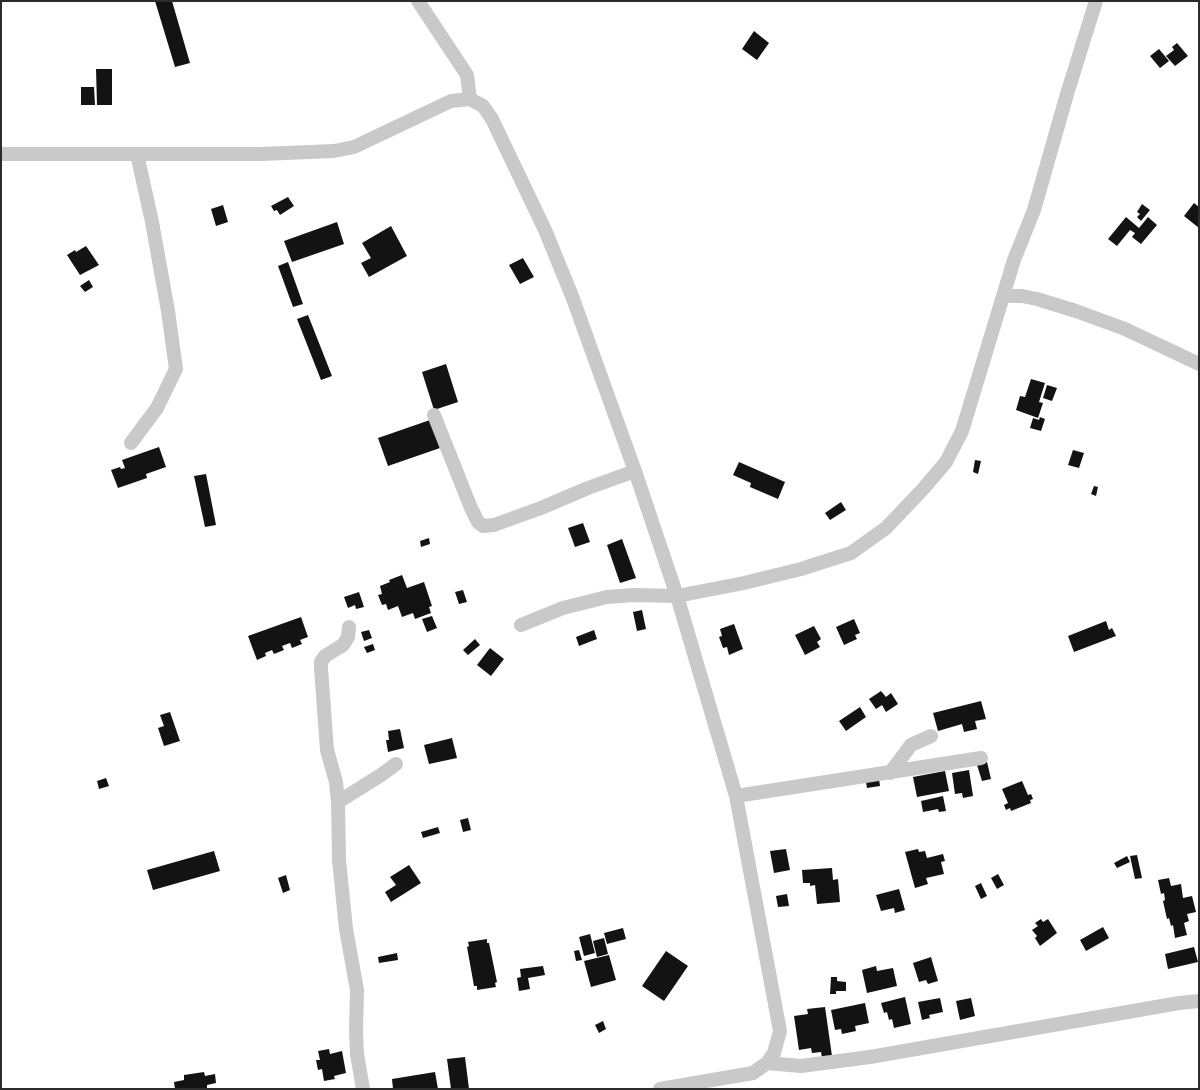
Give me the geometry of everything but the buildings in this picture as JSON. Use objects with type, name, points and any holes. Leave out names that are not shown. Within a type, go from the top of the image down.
[{"type":"street","points":[[418,1],[467,75],[470,99]]},
{"type":"street","points":[[521,624],[563,608],[607,597],[634,595],[677,596],[744,583],[801,569],[851,553],[886,528],[936,474],[956,445],[962,431],[1014,260],[1034,210],[1096,1]]},
{"type":"street","points":[[1,154],[261,154],[334,151],[354,147],[451,101],[470,99],[483,106],[492,119],[545,230],[572,296],[635,471],[677,596],[736,796],[780,1031],[774,1053],[766,1063],[753,1073],[660,1089]]},
{"type":"street","points":[[132,444],[158,408],[176,369],[162,275],[137,154]]},
{"type":"street","points":[[1004,296],[1022,296],[1038,299],[1076,311],[1125,330],[1199,364]]},
{"type":"street","points":[[434,416],[471,508],[478,522],[483,526],[494,525],[522,515],[635,471]]},
{"type":"street","points":[[349,627],[348,637],[343,645],[326,656],[320,668],[326,750],[336,782],[338,860],[346,929],[357,990],[357,1054],[363,1089]]},
{"type":"street","points":[[890,773],[911,745],[932,736]]},
{"type":"street","points":[[736,796],[981,758]]},
{"type":"street","points":[[338,802],[381,776],[396,764]]},
{"type":"street","points":[[766,1063],[801,1066],[870,1056],[1179,1002],[1199,1001]]}]
